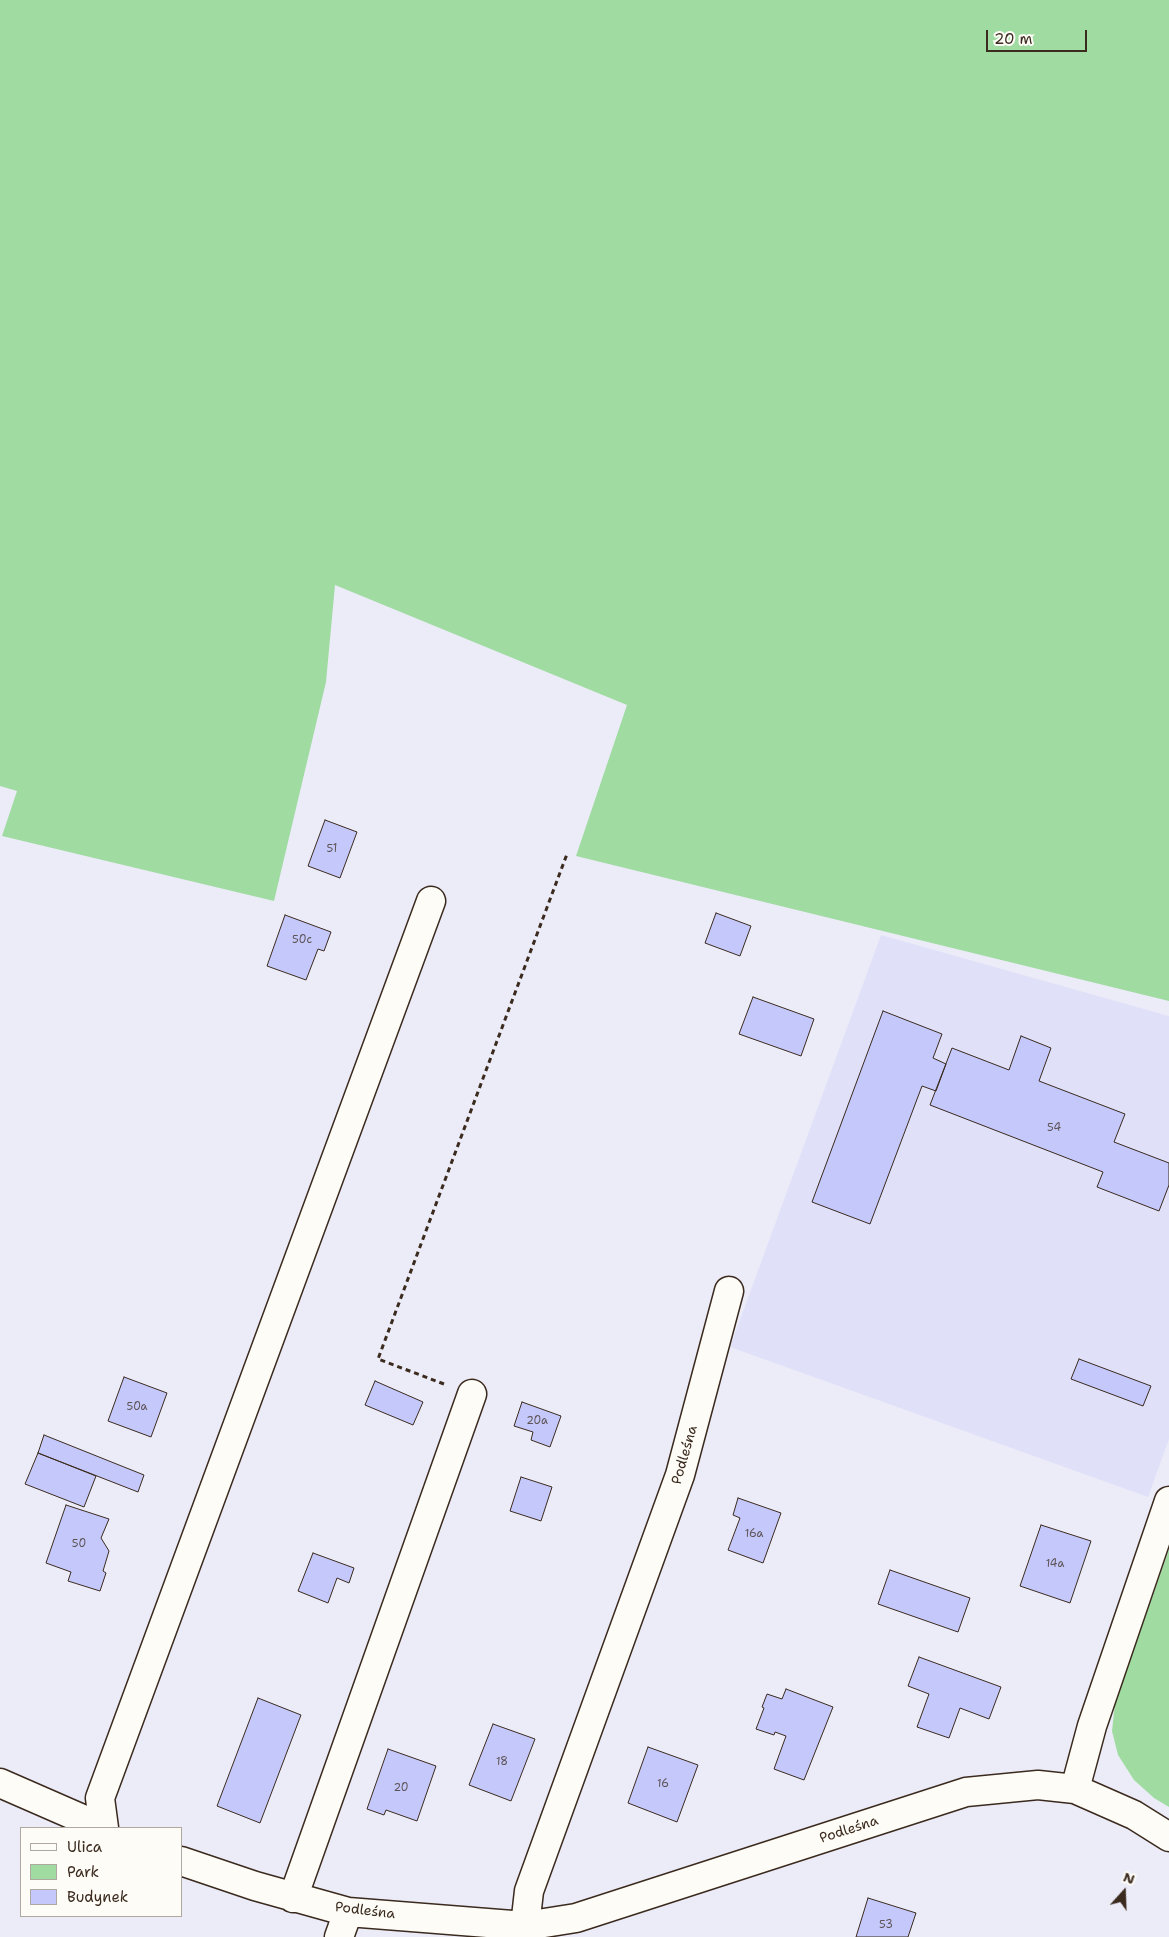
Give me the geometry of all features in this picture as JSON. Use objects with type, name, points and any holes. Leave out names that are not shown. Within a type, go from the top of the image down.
[{"type":"street","points":[[103,1827],[100,1798],[431,902]]},
{"type":"street","name":"Podleśna","points":[[525,1926],[529,1891],[680,1475],[729,1291]]},
{"type":"street","points":[[293,1898],[472,1394]]},
{"type":"street","points":[[1075,1789],[1107,1680],[1169,1501]]},
{"type":"street","points":[[0,1783],[101,1827]]},
{"type":"street","name":"Podleśna","points":[[182,1861],[293,1898],[348,1912],[525,1926],[576,1918],[966,1792],[1038,1785],[1075,1789],[1134,1815],[1169,1837]]},
{"type":"street","points":[[339,1937],[348,1912]]},
{"type":"path","points":[[472,1394],[378,1359],[567,854]]},
{"type":"shaded area","points":[[881,935],[1169,1016],[1169,1439],[1148,1497],[730,1347]]},
{"type":"green space","points":[[0,0],[1169,0],[1169,1001],[576,856],[627,705],[335,585],[326,682],[274,901],[2,836],[17,791],[0,786]]},
{"type":"green space","points":[[1169,1549],[1169,1807],[1154,1798],[1134,1780],[1118,1755],[1112,1731],[1115,1703]]},
{"type":"building","points":[[325,820],[357,832],[340,878],[308,866]]},
{"type":"building","points":[[716,913],[751,926],[740,956],[705,943]]},
{"type":"building","points":[[285,915],[331,932],[324,951],[318,949],[306,980],[267,966]]},
{"type":"building","points":[[753,997],[814,1019],[801,1056],[739,1034]]},
{"type":"building","points":[[883,1011],[942,1034],[933,1058],[946,1064],[936,1091],[922,1086],[870,1224],[812,1202]]},
{"type":"building","points":[[1021,1036],[1051,1048],[1039,1081],[1125,1114],[1114,1142],[1169,1163],[1169,1185],[1159,1211],[1097,1187],[1103,1172],[930,1105],[952,1048],[1009,1070]]},
{"type":"building","points":[[1079,1359],[1151,1386],[1143,1406],[1071,1379]]},
{"type":"building","points":[[124,1377],[167,1393],[151,1437],[108,1421]]},
{"type":"building","points":[[375,1381],[423,1402],[413,1425],[365,1405]]},
{"type":"building","points":[[522,1402],[561,1416],[550,1447],[531,1440],[533,1432],[514,1426]]},
{"type":"building","points":[[44,1435],[144,1475],[138,1492],[38,1453]]},
{"type":"building","points":[[38,1453],[96,1476],[84,1507],[25,1484]]},
{"type":"building","points":[[521,1477],[552,1487],[541,1521],[510,1511]]},
{"type":"building","points":[[738,1498],[781,1513],[763,1563],[728,1550],[740,1518],[733,1515]]},
{"type":"building","points":[[66,1505],[109,1519],[101,1538],[109,1551],[103,1571],[106,1573],[100,1591],[68,1581],[71,1572],[46,1563]]},
{"type":"building","points":[[1041,1525],[1091,1541],[1070,1603],[1020,1586]]},
{"type":"building","points":[[313,1553],[354,1568],[349,1583],[337,1578],[328,1603],[298,1591]]},
{"type":"building","points":[[890,1570],[970,1598],[958,1632],[878,1604]]},
{"type":"building","points":[[919,1657],[1001,1687],[989,1719],[960,1708],[949,1738],[917,1727],[929,1694],[908,1686]]},
{"type":"building","points":[[786,1689],[833,1707],[804,1780],[774,1769],[786,1736],[775,1732],[774,1735],[756,1729],[767,1694],[782,1699]]},
{"type":"building","points":[[258,1698],[301,1715],[260,1823],[217,1806]]},
{"type":"building","points":[[493,1724],[535,1739],[511,1801],[469,1785]]},
{"type":"building","points":[[648,1747],[698,1765],[677,1822],[628,1803]]},
{"type":"building","points":[[388,1749],[436,1766],[417,1821],[386,1810],[384,1815],[367,1809]]},
{"type":"building","points":[[868,1898],[916,1913],[908,1937],[856,1937]]}]
